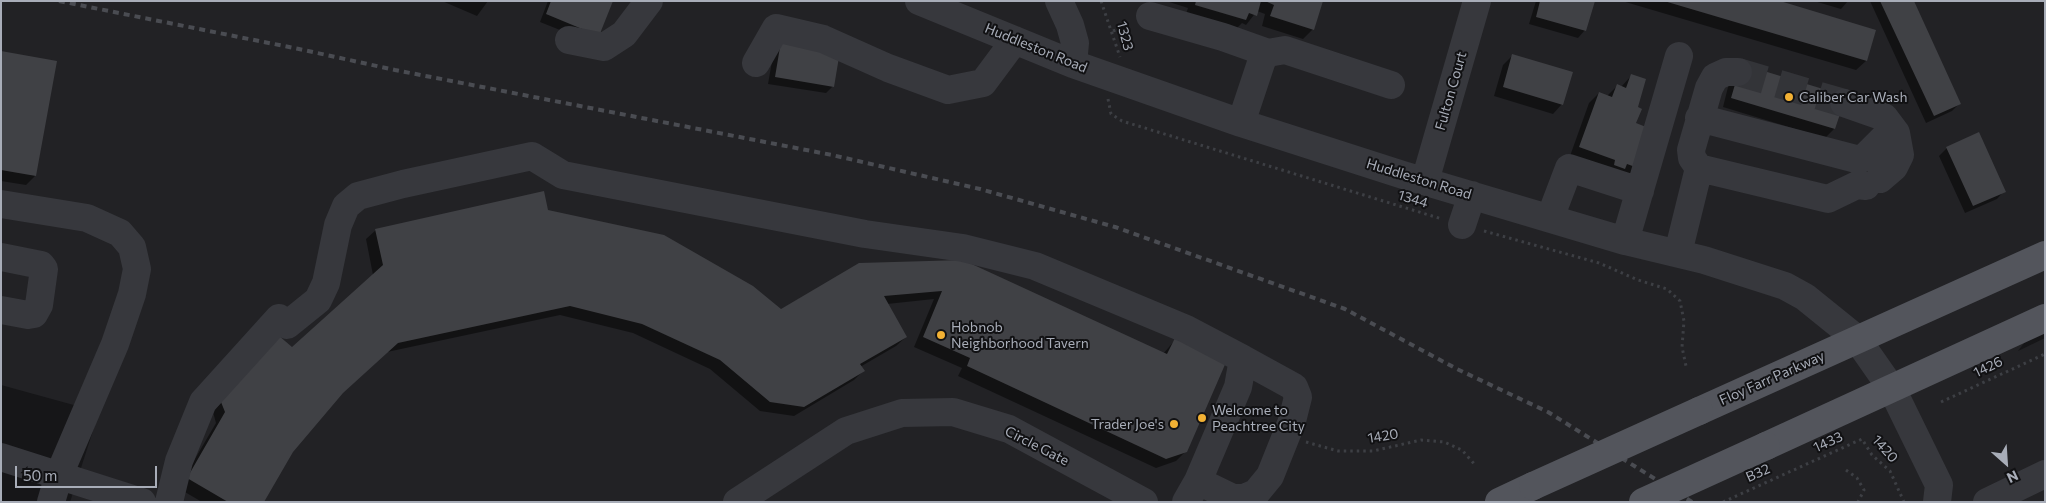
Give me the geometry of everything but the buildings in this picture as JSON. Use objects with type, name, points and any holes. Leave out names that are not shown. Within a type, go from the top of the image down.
[{"type":"main road","name":"Floy Farr Parkway","points":[[1499,502],[2045,255]]},
{"type":"main road","points":[[1643,502],[2045,318]]},
{"type":"street","points":[[569,40],[604,47],[624,34],[649,1]]},
{"type":"street","name":"Huddleston Road","points":[[919,1],[1073,64],[1241,123],[1625,241],[1678,254],[1785,286],[1805,297],[1857,339],[1892,389],[1938,485],[1937,502]]},
{"type":"street","points":[[1058,1],[1070,26],[1075,43],[1073,64]]},
{"type":"street","name":"Fulton Court","points":[[1425,181],[1477,1]]},
{"type":"street","points":[[1150,16],[1268,53],[1285,50],[1391,86]]},
{"type":"street","points":[[756,63],[776,28],[823,39],[888,68],[948,90],[983,82],[1015,40]]},
{"type":"street","points":[[1241,123],[1262,60],[1268,53]]},
{"type":"street","points":[[1625,241],[1679,56]]},
{"type":"street","points":[[1738,72],[1726,72],[1715,77],[1708,88],[1698,118],[1691,150],[1692,158],[1699,168],[1828,199],[1872,177],[1900,155],[1896,133],[1884,117],[1844,103]]},
{"type":"street","points":[[1698,118],[1856,159],[1864,158],[1883,139],[1896,133]]},
{"type":"street","points":[[169,502],[179,461],[203,402],[279,318],[287,325],[318,300],[326,283],[338,225],[346,206],[358,196],[403,184],[532,156],[563,175],[865,234],[962,248],[1035,266],[1186,329],[1243,359],[1294,387],[1298,397],[1297,407],[1270,476],[1256,493],[1244,498],[1233,498],[1192,492],[1238,387],[1243,359]]},
{"type":"street","points":[[1550,218],[1570,168],[1640,191]]},
{"type":"street","points":[[1678,254],[1699,168]]},
{"type":"street","points":[[1462,225],[1472,195]]},
{"type":"street","points":[[1,204],[87,218],[120,233],[132,247],[134,254],[136,269],[132,294],[114,344],[59,475],[51,502]]},
{"type":"street","points":[[1,257],[41,265],[44,269],[39,305],[34,314],[28,316],[1,310]]},
{"type":"street","name":"Circle Gate","points":[[737,502],[846,431],[902,413],[953,412],[1009,429],[1144,502]]},
{"type":"street","points":[[1,457],[142,502]]},
{"type":"street","points":[[1987,502],[2045,474]]},
{"type":"path","name":"1323","points":[[1101,1],[1121,55],[1114,78]]},
{"type":"path","name":"1344","points":[[1114,78],[1107,103],[1111,114],[1122,121],[1462,225],[1599,264],[1638,280],[1667,289],[1680,301],[1684,322],[1682,346],[1686,366]]},
{"type":"path","name":"1426","points":[[1941,402],[2045,354]]},
{"type":"path","name":"1420","points":[[1287,434],[1316,446],[1338,451],[1372,451],[1421,440],[1444,442],[1462,450],[1476,466]]},
{"type":"path","name":"1420","points":[[1862,439],[1872,455],[1890,470],[1904,502]]},
{"type":"path","name":"1433","points":[[1803,465],[1862,439]]},
{"type":"path","name":"B32","points":[[1723,502],[1803,465]]},
{"type":"path","points":[[1846,470],[1857,478],[1864,490],[1858,502]]},
{"type":"shaded area","points":[[1,1],[2045,1],[2045,316],[2018,351],[2045,338],[2045,502],[70,502],[99,412],[1,385]]},
{"type":"tunnel","points":[[1738,72],[1844,103]]},
{"type":"railway","points":[[59,1],[395,70],[832,155],[980,189],[1115,227],[1345,309],[1457,369],[1548,412],[1692,502]]},
{"type":"place","name":"Caliber Car Wash","points":[[1789,97]]},
{"type":"place","name":"Hobnob Neighborhood Tavern","points":[[941,335]]},
{"type":"place","name":"Welcome to Peachtree City","points":[[1202,418]]},
{"type":"place","name":"Trader Joe's","points":[[1174,424]]}]
